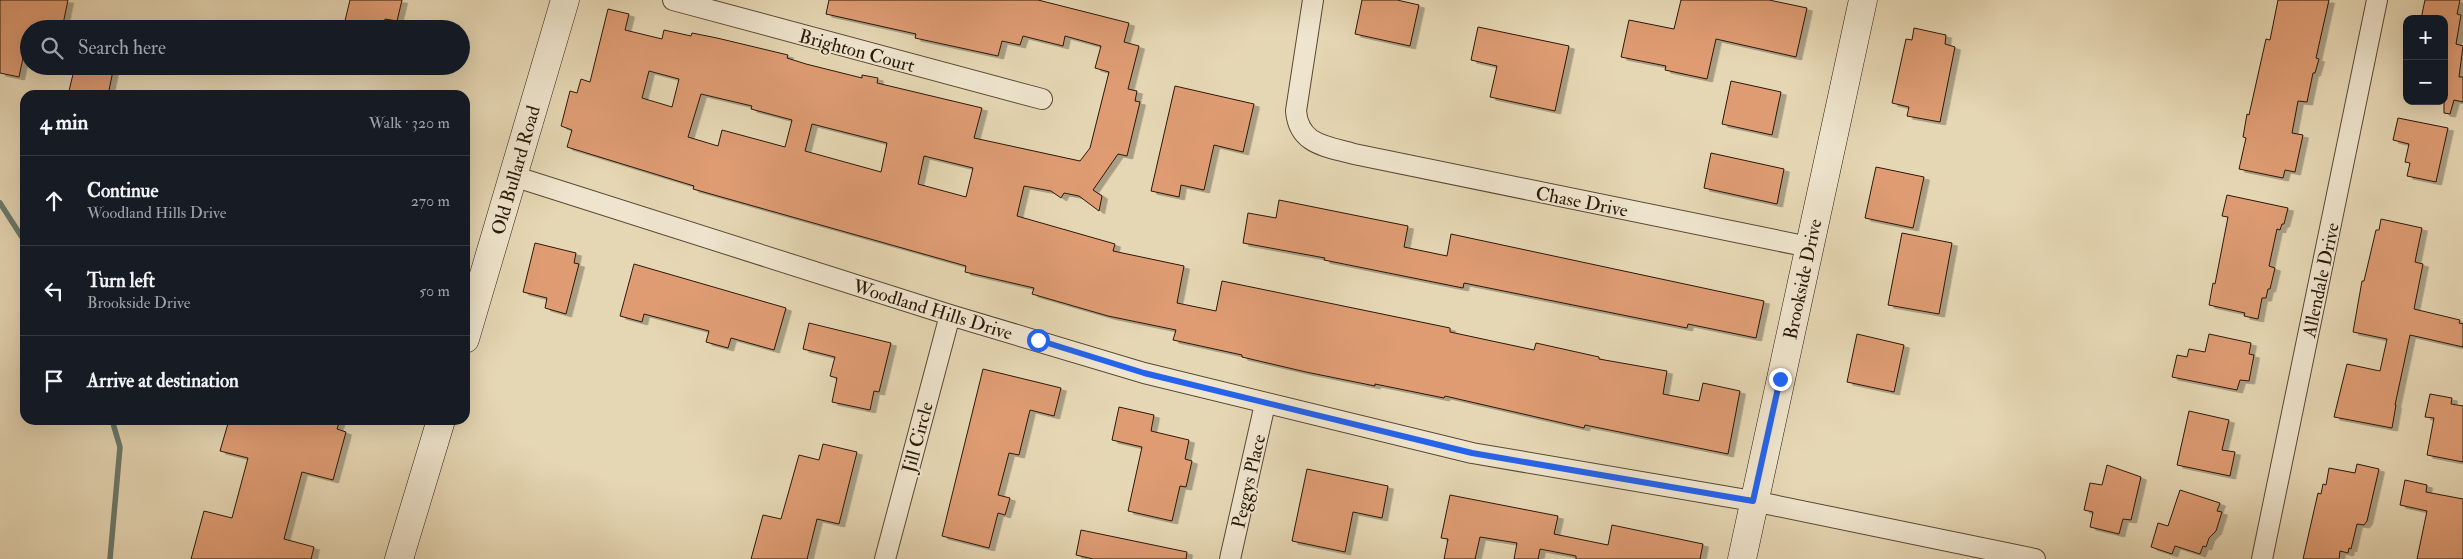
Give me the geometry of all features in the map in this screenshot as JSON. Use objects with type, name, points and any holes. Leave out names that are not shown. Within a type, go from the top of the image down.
[{"type":"street","name":"Old Bullard Road","points":[[470,323],[565,0]]},
{"type":"street","name":"Brighton Court","points":[[673,0],[1042,99]]},
{"type":"street","name":"Chase Drive","points":[[1313,0],[1296,111],[1297,125],[1305,136],[1317,143],[1354,154],[1809,247]]},
{"type":"street","name":"Brookside Drive","points":[[1742,559],[1753,501],[1863,0]]},
{"type":"street","name":"Allendale Drive","points":[[2262,559],[2377,0]]},
{"type":"street","name":"Woodland Hills Drive","points":[[513,176],[950,315],[1144,373],[1265,404],[1472,453],[1753,501],[2035,559]]},
{"type":"street","name":"Jill Circle","points":[[885,559],[950,315]]},
{"type":"street","name":"Peggys Place","points":[[1230,559],[1265,404]]},
{"type":"street","points":[[399,559],[439,425]]},
{"type":"building","points":[[0,0],[68,0],[64,20],[20,20],[19,77],[0,73]]},
{"type":"building","points":[[350,0],[402,0],[397,20],[345,20]]},
{"type":"building","points":[[829,0],[1038,0],[1129,23],[1124,42],[1139,46],[1128,89],[1137,91],[1135,101],[1140,102],[1127,156],[1118,154],[1093,190],[1102,196],[1099,211],[1079,196],[1064,193],[1061,198],[1051,191],[1024,186],[1017,216],[1115,244],[1113,251],[1184,266],[1177,303],[1216,311],[1222,281],[1450,328],[1450,332],[1534,350],[1536,343],[1599,357],[1599,359],[1667,371],[1663,394],[1699,401],[1703,383],[1740,391],[1728,454],[1585,425],[1584,428],[1445,396],[1444,398],[1306,372],[1242,357],[1242,355],[1173,340],[1176,330],[1108,316],[1032,294],[1034,288],[965,272],[966,266],[693,189],[694,186],[567,147],[572,130],[561,126],[570,91],[577,93],[581,79],[590,82],[608,9],[629,14],[625,30],[662,39],[664,30],[691,36],[692,33],[717,38],[788,55],[787,58],[806,64],[862,78],[862,75],[878,78],[877,83],[982,108],[974,138],[1080,161],[1090,148],[1109,72],[1095,68],[1101,46],[1065,36],[1063,46],[1023,36],[1020,45],[1002,41],[998,56],[915,38],[916,34],[826,14]],"holes":[[[649,71],[679,79],[672,107],[642,98]],[[701,94],[752,106],[751,109],[792,120],[785,147],[722,130],[718,146],[688,137]],[[812,124],[887,143],[881,172],[805,151]],[[924,156],[973,168],[966,197],[918,184]]]},
{"type":"building","points":[[1362,0],[1397,0],[1419,5],[1410,46],[1355,34]]},
{"type":"building","points":[[1681,0],[1769,0],[1807,8],[1796,57],[1716,39],[1707,79],[1665,70],[1666,66],[1621,57],[1629,20],[1674,29]]},
{"type":"building","points":[[2278,0],[2329,0],[2316,58],[2319,59],[2315,73],[2313,73],[2307,102],[2298,101],[2292,133],[2303,135],[2295,172],[2285,170],[2283,178],[2239,169],[2246,138],[2243,137],[2247,114],[2249,115],[2266,39],[2270,40]]},
{"type":"building","points":[[2425,0],[2460,0],[2457,14],[2461,15],[2456,44],[2463,46],[2459,77],[2463,77],[2463,102],[2454,100],[2450,114],[2444,113],[2444,105],[2448,105],[2448,15],[2422,15]]},
{"type":"building","points":[[1478,27],[1569,46],[1555,111],[1490,97],[1497,66],[1471,60]]},
{"type":"building","points":[[1914,28],[1946,35],[1945,44],[1955,47],[1940,122],[1907,116],[1909,107],[1892,103],[1906,39],[1912,40]]},
{"type":"building","points":[[73,75],[112,75],[109,90],[69,90]]},
{"type":"building","points":[[1731,81],[1781,92],[1772,135],[1722,124]]},
{"type":"building","points":[[1175,86],[1254,104],[1243,152],[1214,145],[1204,190],[1181,185],[1179,197],[1151,191]]},
{"type":"building","points":[[2398,118],[2448,128],[2436,182],[2407,176],[2410,163],[2405,162],[2409,144],[2393,140]]},
{"type":"building","points":[[1711,153],[1784,169],[1777,204],[1704,188]]},
{"type":"building","points":[[1876,167],[1924,177],[1913,228],[1865,218]]},
{"type":"building","points":[[2227,195],[2288,208],[2284,224],[2282,224],[2280,230],[2277,229],[2269,266],[2275,268],[2270,289],[2268,289],[2266,298],[2262,298],[2258,319],[2244,316],[2245,313],[2209,305],[2228,217],[2222,216]]},
{"type":"building","points":[[1279,200],[1408,226],[1404,247],[1447,256],[1451,234],[1764,301],[1756,338],[1688,324],[1687,328],[1464,283],[1463,288],[1324,260],[1325,258],[1243,243],[1248,213],[1276,218]]},
{"type":"building","points":[[2381,219],[2422,228],[2415,262],[2423,264],[2414,309],[2460,320],[2459,323],[2463,324],[2463,347],[2410,335],[2392,428],[2334,417],[2347,364],[2380,371],[2387,339],[2353,332],[2362,281],[2364,281],[2376,230],[2379,230]]},
{"type":"building","points":[[1902,233],[1952,243],[1939,314],[1888,305]]},
{"type":"building","points":[[535,243],[576,253],[574,263],[579,264],[566,314],[545,308],[547,298],[523,292]]},
{"type":"building","points":[[634,264],[786,308],[774,350],[731,338],[728,348],[706,342],[709,331],[644,314],[642,322],[620,316]]},
{"type":"building","points":[[809,323],[891,343],[879,392],[874,391],[870,410],[832,402],[837,378],[830,376],[835,357],[803,349]]},
{"type":"building","points":[[1857,334],[1904,345],[1894,392],[1847,382]]},
{"type":"building","points":[[2209,334],[2251,343],[2249,354],[2254,355],[2249,381],[2240,380],[2237,390],[2172,377],[2177,355],[2187,357],[2189,349],[2205,352]]},
{"type":"building","points":[[983,369],[1061,388],[1054,416],[1030,410],[1019,455],[1009,453],[998,495],[1010,498],[1005,515],[998,513],[989,548],[942,536]]},
{"type":"building","points":[[2430,394],[2452,398],[2451,404],[2463,406],[2463,462],[2427,455],[2434,418],[2425,417]]},
{"type":"building","points":[[1119,407],[1154,415],[1151,431],[1189,440],[1185,459],[1192,461],[1186,487],[1180,486],[1172,521],[1128,511],[1142,447],[1112,440]]},
{"type":"building","points":[[2189,411],[2229,420],[2222,450],[2235,452],[2230,476],[2177,465]]},
{"type":"building","points":[[228,425],[338,425],[337,429],[346,432],[333,480],[302,472],[284,539],[314,547],[311,559],[191,559],[204,511],[232,518],[248,458],[220,451]]},
{"type":"building","points":[[823,444],[857,452],[839,524],[817,519],[807,559],[751,559],[763,515],[781,519],[799,455],[819,460]]},
{"type":"building","points":[[2357,464],[2379,469],[2367,521],[2364,525],[2357,524],[2351,549],[2349,548],[2348,553],[2340,551],[2339,559],[2303,559],[2318,493],[2321,494],[2323,484],[2326,485],[2329,468],[2355,473]]},
{"type":"building","points":[[2107,465],[2141,477],[2131,520],[2123,519],[2119,534],[2090,527],[2093,512],[2084,510],[2090,483],[2102,485]]},
{"type":"building","points":[[1307,469],[1388,486],[1382,518],[1353,512],[1345,552],[1292,541]]},
{"type":"building","points":[[2405,480],[2427,485],[2426,492],[2463,499],[2463,559],[2417,559],[2427,511],[2400,505]]},
{"type":"building","points":[[2180,490],[2220,503],[2217,511],[2222,512],[2216,531],[2209,538],[2206,547],[2203,546],[2200,554],[2175,546],[2172,554],[2151,547],[2158,523],[2168,526]]},
{"type":"building","points":[[1450,495],[1558,516],[1554,534],[1608,545],[1612,525],[1703,544],[1700,559],[1576,559],[1576,556],[1540,549],[1538,559],[1514,559],[1517,543],[1480,537],[1475,559],[1444,559],[1448,539],[1441,538]]},
{"type":"building","points":[[1081,530],[1187,552],[1186,559],[1093,559],[1076,555]]},
{"type":"waterway","points":[[0,203],[20,234]]},
{"type":"waterway","points":[[110,559],[120,447],[113,425]]},
{"type":"route","points":[[1038,340],[1144,373],[1472,453],[1753,501],[1780,379]]}]
